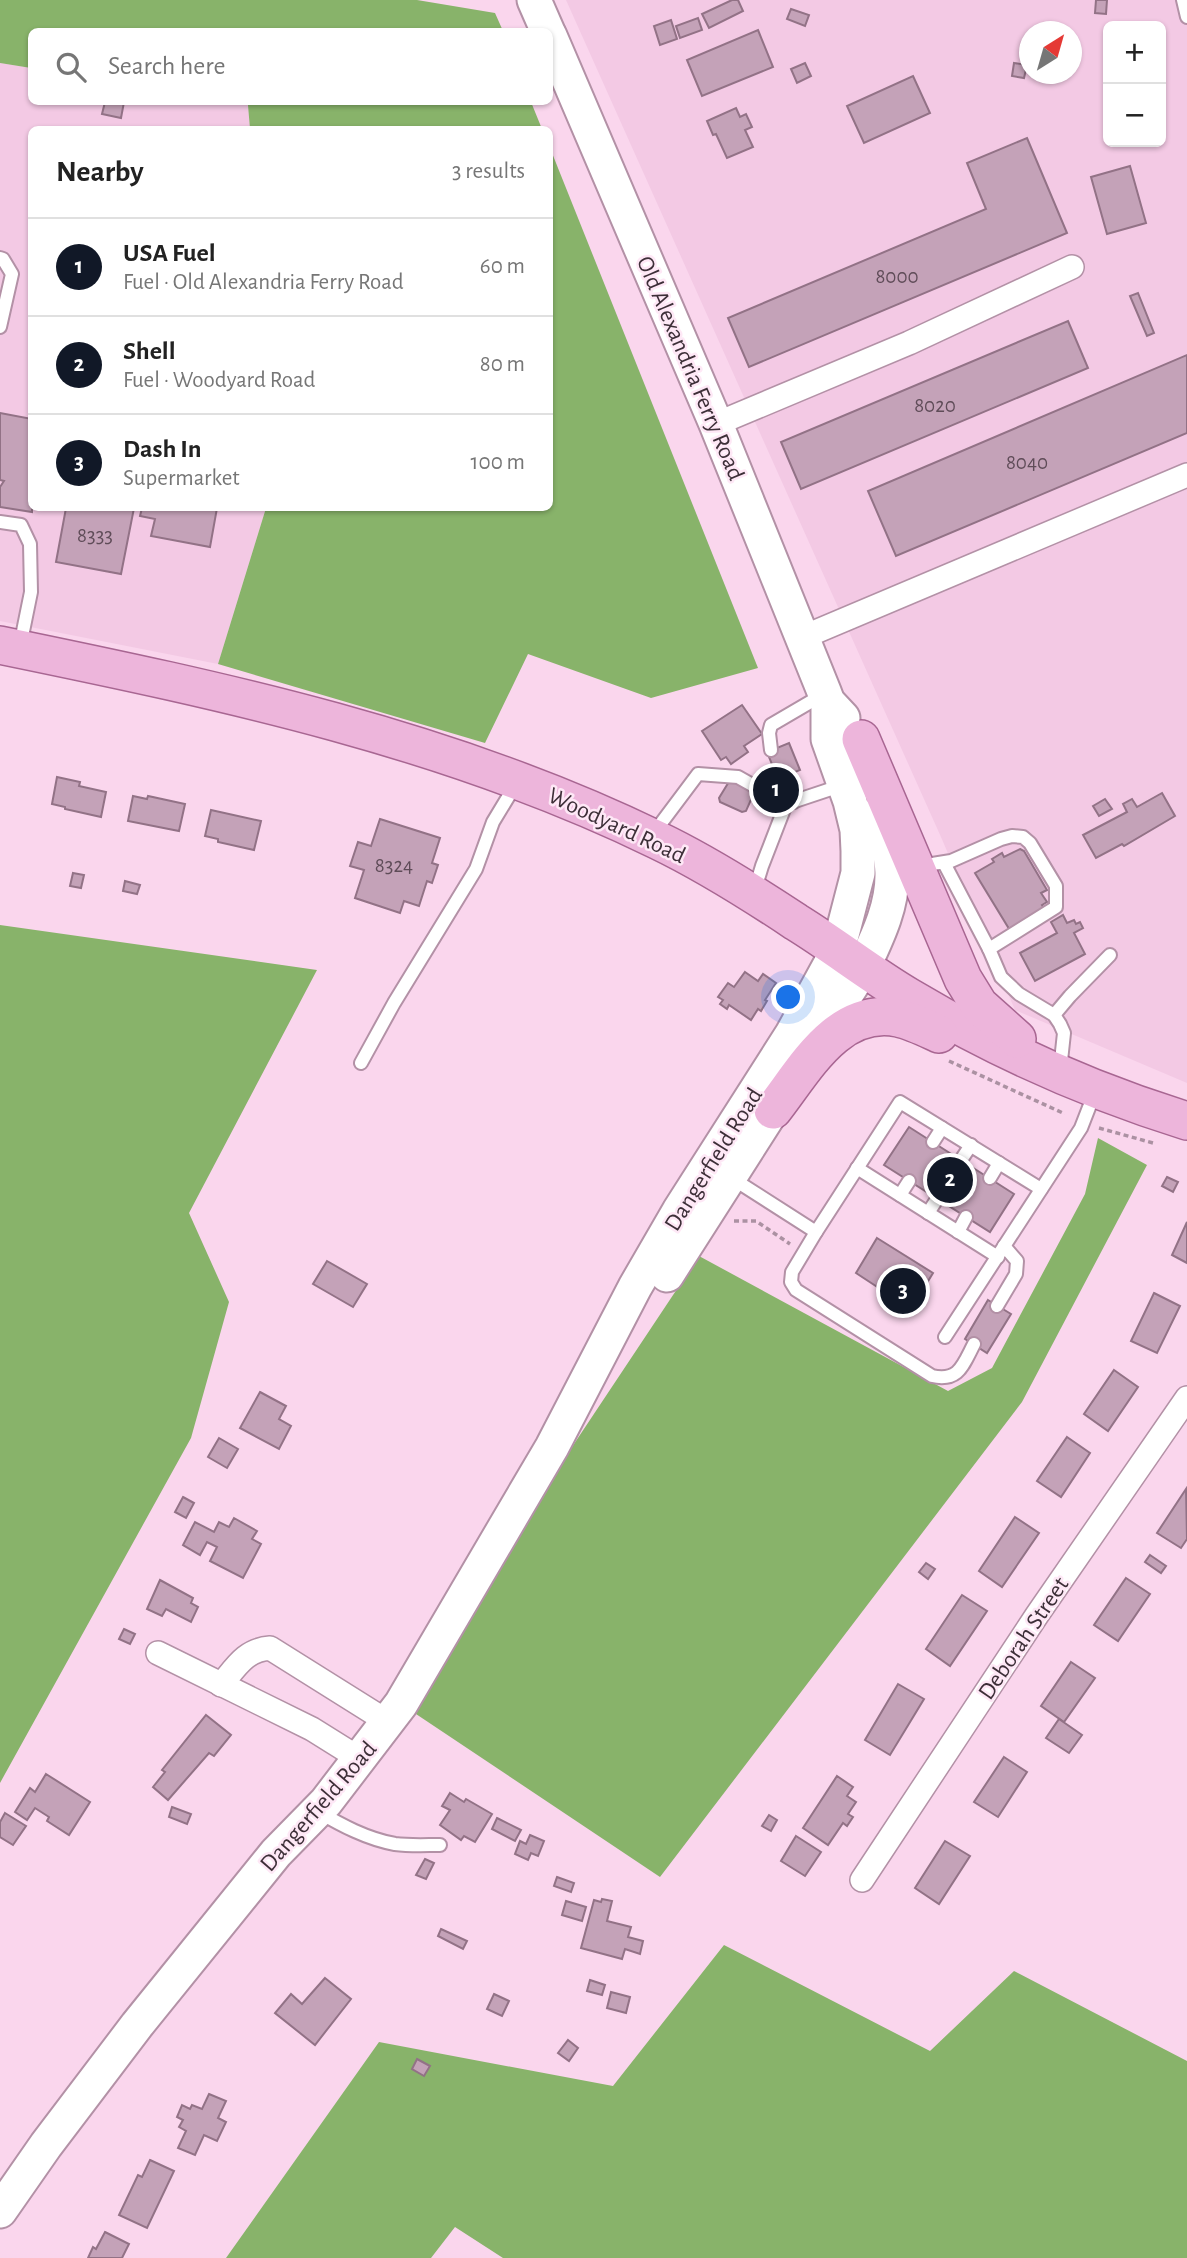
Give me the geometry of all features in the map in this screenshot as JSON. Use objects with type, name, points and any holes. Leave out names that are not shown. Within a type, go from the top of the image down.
[{"type":"main road","name":"Woodyard Road","points":[[10,647],[241,697],[331,720],[404,741],[518,781],[603,815],[651,837],[724,877],[910,998],[967,1028],[1096,1089],[1187,1121]]},
{"type":"main road","points":[[861,739],[930,865],[945,939],[963,979],[979,1005],[1059,1072]]},
{"type":"main road","points":[[773,1110],[823,1044],[839,1031],[875,1018],[896,1018],[959,1042],[1059,1072]]},
{"type":"street","name":"Old Alexandria Ferry Road","points":[[534,0],[546,28]]},
{"type":"street","name":"Old Alexandria Ferry Road","points":[[553,43],[716,424],[826,698],[861,739],[890,854],[892,874],[881,929],[850,959]]},
{"type":"street","points":[[716,424],[909,343],[1072,267]]},
{"type":"street","points":[[801,638],[1187,474]]},
{"type":"street","name":"Old Alexandria Ferry Road","points":[[826,698],[828,739],[857,830],[858,873],[850,959]]},
{"type":"street","name":"Dangerfield Road","points":[[593,1371],[640,1316],[773,1110],[850,959]]},
{"type":"street","name":"Dangerfield Road","points":[[0,2211],[46,2145],[137,2025],[276,1853],[317,1811],[360,1759],[408,1693],[545,1458],[593,1371],[635,1286],[792,1034],[850,959]]},
{"type":"street","name":"Deborah Street","points":[[862,1880],[1037,1615],[1187,1398]]},
{"type":"street","points":[[220,1685],[245,1657],[256,1650],[271,1648],[388,1722]]},
{"type":"street","points":[[158,1653],[220,1685],[273,1708],[360,1759]]},
{"type":"lane","points":[[1183,0],[1187,18]]},
{"type":"lane","points":[[0,258],[12,274],[0,327]]},
{"type":"lane","points":[[0,522],[21,525],[30,544],[31,592],[10,647]]},
{"type":"lane","points":[[771,750],[771,725],[826,698]]},
{"type":"lane","points":[[651,837],[698,774],[738,777],[790,803],[844,785]]},
{"type":"lane","points":[[753,895],[762,866],[790,803],[782,777]]},
{"type":"lane","points":[[360,1063],[476,869],[493,822],[518,781]]},
{"type":"lane","points":[[989,949],[1056,907],[1055,886],[1023,837],[1001,839],[951,862],[930,865],[989,949],[1002,977],[1018,994],[1054,1015],[1060,1024],[1064,1033],[1059,1072]]},
{"type":"lane","points":[[1054,1015],[1110,956]]},
{"type":"lane","points":[[946,1337],[1081,1128],[1096,1089]]},
{"type":"lane","points":[[974,1344],[954,1375],[944,1379],[932,1377],[796,1290],[791,1282],[792,1272],[901,1102],[1041,1189]]},
{"type":"lane","points":[[933,1142],[942,1128]]},
{"type":"lane","points":[[961,1160],[971,1145]]},
{"type":"lane","points":[[990,1178],[999,1163]]},
{"type":"lane","points":[[857,1168],[958,1232],[1017,1261],[1016,1275],[997,1306]]},
{"type":"lane","points":[[730,1177],[816,1232]]},
{"type":"lane","points":[[900,1195],[909,1181]]},
{"type":"lane","points":[[928,1213],[937,1199]]},
{"type":"lane","points":[[958,1232],[966,1217]]},
{"type":"lane","points":[[317,1811],[376,1839],[397,1844],[440,1845]]},
{"type":"path","points":[[1097,1127],[1155,1143]]},
{"type":"path","points":[[729,1221],[756,1221],[794,1247]]},
{"type":"shaded area","points":[[566,0],[1187,0],[1187,1083],[1015,1010],[941,837]]},
{"type":"shaded area","points":[[0,63],[28,68],[28,105],[249,105],[250,126],[28,126],[28,511],[265,511],[218,664],[0,621]]},
{"type":"green space","points":[[0,0],[417,0],[495,13],[502,28],[28,28],[28,68],[0,63]]},
{"type":"green space","points":[[248,105],[532,105],[541,126],[250,126]]},
{"type":"green space","points":[[553,156],[758,668],[651,698],[528,654],[485,743],[218,664],[265,511],[553,511]]},
{"type":"green space","points":[[0,925],[317,970],[189,1213],[229,1302],[191,1438],[0,1783]]},
{"type":"green space","points":[[1098,1138],[1147,1165],[1022,1402],[660,1877],[401,1704],[699,1256],[948,1391],[992,1368],[1085,1194]]},
{"type":"green space","points":[[724,1945],[930,2051],[1014,1971],[1187,2061],[1187,2258],[503,2258],[455,2227],[431,2258],[226,2258],[379,2042],[613,2086]]},
{"type":"building","points":[[732,0],[738,0],[743,11],[709,28],[702,14]]},
{"type":"building","points":[[1096,0],[1107,0],[1106,14],[1095,13]]},
{"type":"building","points":[[791,9],[809,15],[805,26],[787,19]]},
{"type":"building","points":[[698,18],[702,30],[680,38],[676,26]]},
{"type":"building","points":[[671,20],[677,39],[660,45],[654,26]]},
{"type":"building","points":[[758,30],[773,67],[702,96],[687,60]]},
{"type":"building","points":[[805,63],[811,76],[797,83],[791,69]]},
{"type":"building","points":[[1014,63],[1019,64],[1019,77],[1012,76]]},
{"type":"building","points":[[913,76],[930,113],[864,143],[847,106]]},
{"type":"building","points":[[104,105],[123,105],[121,118],[102,114]]},
{"type":"building","points":[[736,108],[740,117],[746,114],[752,127],[745,130],[753,147],[727,158],[707,121]]},
{"type":"building","points":[[1027,138],[1067,233],[749,367],[728,318],[986,209],[967,163]]},
{"type":"building","points":[[1130,166],[1146,223],[1107,234],[1091,177]]},
{"type":"building","points":[[1138,293],[1154,333],[1147,336],[1130,296]]},
{"type":"building","points":[[1068,321],[1088,368],[801,489],[781,442]]},
{"type":"building","points":[[1187,355],[1187,433],[896,556],[868,491]]},
{"type":"building","points":[[0,413],[28,418],[28,511],[32,512],[0,507],[0,487],[4,481],[0,480]]},
{"type":"building","points":[[65,511],[133,511],[121,574],[56,562]]},
{"type":"building","points":[[141,511],[216,511],[210,547],[151,536],[155,519],[140,516]]},
{"type":"building","points":[[742,705],[762,734],[744,746],[748,752],[731,764],[726,757],[721,760],[702,731]]},
{"type":"building","points":[[789,743],[800,770],[778,779],[767,752]]},
{"type":"building","points":[[57,777],[80,782],[79,786],[106,792],[101,817],[52,804]]},
{"type":"building","points":[[730,780],[754,793],[746,811],[742,812],[720,802],[719,798]]},
{"type":"building","points":[[1162,793],[1175,816],[1124,846],[1122,844],[1096,858],[1083,835],[1127,812],[1123,804],[1132,799],[1137,807]]},
{"type":"building","points":[[133,796],[147,799],[148,796],[185,804],[179,831],[128,821]]},
{"type":"building","points":[[1105,799],[1112,809],[1099,816],[1093,806]]},
{"type":"building","points":[[211,810],[261,821],[254,850],[218,842],[218,839],[205,836]]},
{"type":"building","points":[[380,819],[440,838],[432,863],[438,865],[432,883],[427,881],[419,906],[404,901],[400,913],[355,898],[364,870],[350,866],[358,842],[371,846]]},
{"type":"building","points":[[1020,849],[1024,851],[1047,890],[1041,893],[1047,902],[1042,905],[1045,910],[1011,932],[975,873],[994,862],[992,859],[1002,853],[1004,857]]},
{"type":"building","points":[[73,873],[84,875],[81,888],[70,886]]},
{"type":"building","points":[[125,881],[140,885],[137,894],[123,891]]},
{"type":"building","points":[[1063,915],[1067,923],[1074,920],[1076,924],[1080,922],[1083,928],[1074,933],[1085,954],[1035,981],[1020,953],[1057,933],[1051,922]]},
{"type":"building","points":[[745,972],[758,981],[763,974],[776,983],[761,1011],[758,1009],[751,1020],[729,1005],[727,1009],[720,1004],[723,1000],[718,997],[728,983],[734,987]]},
{"type":"building","points":[[909,1127],[1014,1194],[990,1232],[884,1165]]},
{"type":"building","points":[[1167,1177],[1178,1182],[1173,1192],[1162,1186]]},
{"type":"building","points":[[1187,1222],[1187,1263],[1172,1255]]},
{"type":"building","points":[[877,1238],[933,1273],[911,1309],[856,1273]]},
{"type":"building","points":[[327,1261],[367,1284],[353,1307],[313,1284]]},
{"type":"building","points":[[1154,1293],[1180,1306],[1157,1353],[1131,1341]]},
{"type":"building","points":[[988,1300],[1011,1314],[987,1353],[965,1339]]},
{"type":"building","points":[[1114,1370],[1138,1387],[1108,1431],[1084,1414]]},
{"type":"building","points":[[260,1392],[286,1406],[279,1419],[291,1426],[279,1449],[240,1428]]},
{"type":"building","points":[[1067,1437],[1090,1453],[1061,1497],[1037,1481]]},
{"type":"building","points":[[219,1438],[238,1449],[227,1468],[208,1457]]},
{"type":"building","points":[[1186,1489],[1187,1539],[1181,1548],[1157,1533]]},
{"type":"building","points":[[183,1497],[194,1503],[186,1518],[175,1512]]},
{"type":"building","points":[[1015,1517],[1039,1533],[1002,1587],[979,1571]]},
{"type":"building","points":[[234,1518],[257,1531],[252,1539],[261,1544],[243,1578],[210,1561],[217,1547],[207,1542],[200,1555],[183,1545],[195,1522],[214,1532],[219,1522],[229,1527]]},
{"type":"building","points":[[1150,1555],[1166,1566],[1161,1573],[1145,1562]]},
{"type":"building","points":[[926,1563],[935,1569],[928,1579],[919,1572]]},
{"type":"building","points":[[1126,1578],[1150,1594],[1118,1641],[1094,1625]]},
{"type":"building","points":[[160,1580],[193,1598],[191,1603],[198,1607],[191,1622],[166,1609],[162,1616],[147,1609]]},
{"type":"building","points":[[962,1595],[987,1611],[950,1666],[926,1649]]},
{"type":"building","points":[[124,1629],[135,1634],[130,1644],[119,1639]]},
{"type":"building","points":[[1071,1662],[1095,1678],[1064,1722],[1041,1706]]},
{"type":"building","points":[[898,1684],[924,1699],[890,1755],[865,1740]]},
{"type":"building","points":[[206,1715],[231,1735],[214,1756],[209,1753],[168,1800],[153,1787],[165,1772],[162,1770]]},
{"type":"building","points":[[1059,1719],[1082,1735],[1069,1753],[1046,1738]]},
{"type":"building","points":[[1004,1757],[1027,1772],[998,1817],[974,1802]]},
{"type":"building","points":[[46,1774],[90,1802],[69,1835],[47,1821],[49,1817],[35,1808],[27,1820],[15,1812],[30,1788],[35,1792]]},
{"type":"building","points":[[837,1776],[853,1787],[847,1796],[856,1802],[848,1814],[853,1817],[847,1826],[843,1823],[828,1845],[803,1828]]},
{"type":"building","points":[[450,1793],[492,1814],[475,1842],[464,1836],[461,1840],[440,1825],[450,1810],[442,1806]]},
{"type":"building","points":[[172,1807],[191,1814],[187,1824],[169,1817]]},
{"type":"building","points":[[5,1813],[26,1826],[13,1845],[0,1837],[0,1822]]},
{"type":"building","points":[[769,1815],[777,1820],[771,1831],[762,1826]]},
{"type":"building","points":[[497,1818],[521,1830],[515,1841],[492,1829]]},
{"type":"building","points":[[530,1835],[544,1841],[538,1856],[531,1853],[528,1860],[515,1854],[520,1841],[526,1844]]},
{"type":"building","points":[[796,1836],[821,1852],[805,1876],[781,1861]]},
{"type":"building","points":[[945,1841],[970,1856],[939,1904],[915,1888]]},
{"type":"building","points":[[425,1859],[434,1863],[426,1879],[416,1875]]},
{"type":"building","points":[[557,1877],[574,1883],[571,1892],[554,1886]]},
{"type":"building","points":[[602,1899],[612,1901],[607,1921],[631,1927],[628,1937],[643,1941],[640,1954],[625,1949],[622,1959],[581,1948],[594,1900],[601,1902]]},
{"type":"building","points":[[566,1901],[586,1907],[582,1921],[562,1915]]},
{"type":"building","points":[[441,1929],[467,1941],[463,1949],[438,1936]]},
{"type":"building","points":[[325,1978],[351,1999],[315,2045],[275,2013],[291,1994],[302,2004]]},
{"type":"building","points":[[590,1980],[605,1985],[602,1995],[587,1991]]},
{"type":"building","points":[[611,1992],[630,1997],[626,2013],[607,2008]]},
{"type":"building","points":[[494,1994],[509,2001],[502,2016],[487,2009]]},
{"type":"building","points":[[568,2040],[578,2048],[569,2061],[558,2053]]},
{"type":"building","points":[[417,2059],[430,2066],[424,2076],[412,2069]]},
{"type":"building","points":[[209,2094],[226,2101],[218,2118],[226,2122],[217,2141],[204,2135],[195,2155],[178,2148],[186,2131],[179,2127],[183,2120],[177,2117],[182,2105],[190,2109],[192,2105],[202,2109]]},
{"type":"building","points":[[150,2160],[174,2171],[147,2228],[119,2215],[138,2175],[142,2177]]},
{"type":"building","points":[[105,2232],[129,2244],[122,2258],[88,2258],[93,2247],[96,2249]]},
{"type":"place","name":"USA Fuel","points":[[776,790]]},
{"type":"place","name":"Shell","points":[[950,1180]]},
{"type":"place","name":"Dash In","points":[[903,1291]]}]
